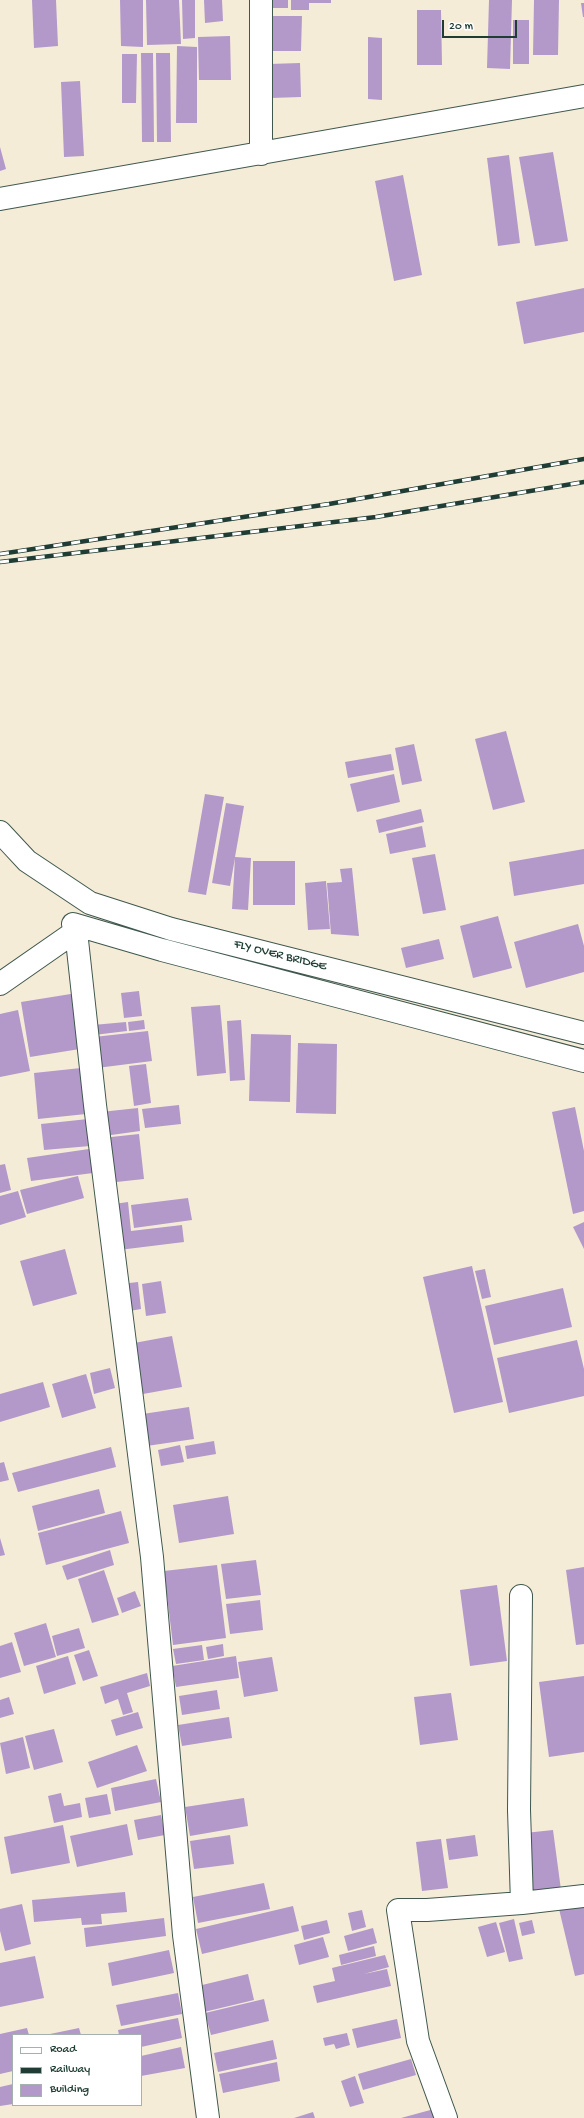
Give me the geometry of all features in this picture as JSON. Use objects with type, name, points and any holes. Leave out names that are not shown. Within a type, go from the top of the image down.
[{"type":"street","points":[[260,0],[261,154]]},
{"type":"street","points":[[0,199],[584,96]]},
{"type":"street","name":"FLY OVER BRIDGE","points":[[0,832],[27,861],[90,903],[171,929],[584,1033]]},
{"type":"street","points":[[208,2118],[184,1935],[152,1557],[94,1105],[76,931],[73,924],[162,950],[584,1061]]},
{"type":"street","points":[[0,984],[76,931]]},
{"type":"street","points":[[521,1596],[518,1810],[522,1903]]},
{"type":"street","points":[[446,2118],[418,2041],[398,1910],[426,1910],[522,1903],[584,1896]]},
{"type":"building","points":[[32,0],[56,0],[58,46],[34,48]]},
{"type":"building","points":[[120,0],[143,0],[143,47],[121,46]]},
{"type":"building","points":[[146,0],[179,0],[181,44],[147,45]]},
{"type":"building","points":[[182,0],[195,0],[195,38],[183,39]]},
{"type":"building","points":[[204,0],[222,0],[223,21],[205,23]]},
{"type":"building","points":[[267,0],[288,0],[288,8],[267,8]]},
{"type":"building","points":[[291,0],[331,0],[331,3],[309,3],[309,10],[291,10]]},
{"type":"building","points":[[489,0],[512,0],[510,69],[487,68]]},
{"type":"building","points":[[534,0],[559,0],[558,55],[533,55]]},
{"type":"building","points":[[581,3],[584,3],[584,17],[583,17]]},
{"type":"building","points":[[417,10],[441,10],[442,65],[417,65]]},
{"type":"building","points":[[267,16],[302,16],[301,51],[267,51]]},
{"type":"building","points":[[513,20],[529,20],[529,64],[513,64]]},
{"type":"building","points":[[230,36],[231,80],[199,80],[198,37]]},
{"type":"building","points":[[368,37],[382,38],[382,100],[368,99]]},
{"type":"building","points":[[177,46],[197,47],[197,123],[176,123]]},
{"type":"building","points":[[141,53],[153,53],[154,142],[142,142]]},
{"type":"building","points":[[156,53],[170,53],[171,142],[157,142]]},
{"type":"building","points":[[122,54],[137,54],[136,103],[122,103]]},
{"type":"building","points":[[300,63],[301,97],[271,98],[269,64]]},
{"type":"building","points":[[80,81],[84,156],[64,157],[61,82]]},
{"type":"building","points":[[0,147],[6,169],[0,171]]},
{"type":"building","points":[[553,152],[568,241],[535,246],[519,157]]},
{"type":"building","points":[[509,155],[520,243],[498,246],[487,158]]},
{"type":"building","points":[[403,175],[422,275],[394,281],[375,181]]},
{"type":"building","points":[[584,288],[584,332],[524,344],[516,302]]},
{"type":"building","points":[[506,731],[525,802],[493,810],[475,739]]},
{"type":"building","points":[[414,744],[422,781],[402,785],[395,748]]},
{"type":"building","points":[[391,754],[394,770],[348,778],[345,762]]},
{"type":"building","points":[[394,774],[400,802],[357,812],[350,784]]},
{"type":"building","points":[[205,794],[224,797],[206,895],[188,892]]},
{"type":"building","points":[[226,803],[244,806],[235,857],[251,858],[248,910],[232,909],[235,858],[230,886],[212,883]]},
{"type":"building","points":[[421,809],[424,822],[379,833],[376,820]]},
{"type":"building","points":[[422,826],[426,847],[390,854],[386,834]]},
{"type":"building","points":[[584,849],[584,884],[514,896],[509,862]]},
{"type":"building","points":[[435,854],[446,910],[423,914],[412,858]]},
{"type":"building","points":[[253,861],[295,861],[295,905],[253,905]]},
{"type":"building","points":[[352,868],[359,936],[331,934],[327,883],[342,882],[340,869]]},
{"type":"building","points":[[326,881],[330,929],[308,930],[305,883]]},
{"type":"building","points":[[498,916],[512,968],[473,978],[460,926]]},
{"type":"building","points":[[578,924],[584,946],[584,972],[526,988],[514,942]]},
{"type":"building","points":[[439,939],[444,959],[406,968],[401,948]]},
{"type":"building","points":[[139,991],[142,1016],[124,1018],[121,993]]},
{"type":"building","points":[[77,993],[86,1048],[30,1057],[21,1002]]},
{"type":"building","points":[[220,1005],[226,1073],[197,1076],[191,1007]]},
{"type":"building","points":[[18,1010],[30,1071],[0,1077],[0,1014]]},
{"type":"building","points":[[144,1020],[145,1029],[129,1031],[128,1022]]},
{"type":"building","points":[[241,1020],[245,1080],[230,1081],[227,1021]]},
{"type":"building","points":[[126,1022],[127,1031],[94,1035],[93,1025]]},
{"type":"building","points":[[148,1031],[152,1061],[97,1068],[94,1037]]},
{"type":"building","points":[[251,1034],[291,1035],[290,1102],[249,1101]]},
{"type":"building","points":[[298,1043],[337,1044],[336,1114],[296,1113]]},
{"type":"building","points":[[146,1064],[151,1103],[134,1106],[129,1066]]},
{"type":"building","points":[[81,1068],[86,1114],[38,1119],[34,1073]]},
{"type":"building","points":[[179,1105],[181,1124],[145,1128],[142,1109]]},
{"type":"building","points":[[575,1107],[584,1151],[584,1211],[573,1214],[552,1112]]},
{"type":"building","points":[[138,1108],[140,1131],[104,1136],[101,1112]]},
{"type":"building","points":[[88,1119],[90,1146],[44,1150],[41,1124]]},
{"type":"building","points":[[139,1134],[144,1179],[107,1183],[102,1138]]},
{"type":"building","points":[[89,1149],[93,1173],[31,1181],[27,1158]]},
{"type":"building","points":[[5,1164],[11,1190],[0,1193],[0,1165]]},
{"type":"building","points":[[78,1176],[84,1198],[27,1214],[20,1190]]},
{"type":"building","points":[[18,1191],[26,1217],[0,1225],[0,1196]]},
{"type":"building","points":[[188,1198],[192,1220],[134,1228],[131,1205]]},
{"type":"building","points":[[128,1202],[131,1231],[182,1225],[184,1242],[119,1250],[114,1204]]},
{"type":"building","points":[[584,1222],[584,1249],[573,1227]]},
{"type":"building","points":[[65,1249],[77,1294],[33,1306],[20,1261]]},
{"type":"building","points":[[472,1266],[503,1402],[454,1413],[423,1277]]},
{"type":"building","points":[[485,1269],[491,1297],[482,1299],[475,1271]]},
{"type":"building","points":[[161,1281],[166,1313],[146,1316],[142,1284]]},
{"type":"building","points":[[138,1282],[141,1309],[124,1312],[121,1284]]},
{"type":"building","points":[[563,1288],[572,1327],[494,1345],[485,1306]]},
{"type":"building","points":[[172,1336],[182,1387],[143,1394],[134,1343]]},
{"type":"building","points":[[577,1340],[584,1369],[584,1396],[509,1413],[497,1358]]},
{"type":"building","points":[[110,1368],[115,1388],[94,1394],[90,1373]]},
{"type":"building","points":[[86,1374],[96,1408],[62,1418],[52,1384]]},
{"type":"building","points":[[43,1382],[50,1407],[0,1422],[0,1394]]},
{"type":"building","points":[[189,1407],[194,1439],[140,1447],[136,1415]]},
{"type":"building","points":[[214,1441],[216,1454],[187,1459],[185,1446]]},
{"type":"building","points":[[180,1445],[184,1462],[161,1466],[158,1450]]},
{"type":"building","points":[[111,1447],[116,1467],[18,1492],[12,1473]]},
{"type":"building","points":[[4,1462],[9,1480],[0,1482],[0,1463]]},
{"type":"building","points":[[99,1489],[105,1513],[38,1531],[32,1506]]},
{"type":"building","points":[[228,1496],[234,1534],[179,1543],[173,1505]]},
{"type":"building","points":[[121,1511],[129,1543],[46,1565],[38,1533]]},
{"type":"building","points":[[0,1538],[5,1555],[0,1556]]},
{"type":"building","points":[[110,1550],[114,1565],[67,1580],[62,1566]]},
{"type":"building","points":[[256,1560],[261,1595],[226,1599],[221,1564]]},
{"type":"building","points":[[217,1565],[226,1638],[173,1645],[164,1571]]},
{"type":"building","points":[[584,1567],[584,1644],[576,1645],[566,1570]]},
{"type":"building","points":[[104,1570],[119,1615],[92,1623],[78,1579]]},
{"type":"building","points":[[497,1585],[507,1661],[470,1666],[460,1590]]},
{"type":"building","points":[[135,1591],[141,1606],[122,1613],[117,1598]]},
{"type":"building","points":[[260,1600],[263,1630],[230,1634],[226,1604]]},
{"type":"building","points":[[46,1623],[56,1657],[24,1666],[14,1633]]},
{"type":"building","points":[[79,1628],[85,1648],[57,1656],[52,1636]]},
{"type":"building","points":[[12,1642],[21,1672],[0,1678],[0,1646]]},
{"type":"building","points":[[223,1644],[224,1656],[208,1659],[206,1647]]},
{"type":"building","points":[[202,1645],[204,1660],[176,1664],[173,1649]]},
{"type":"building","points":[[89,1650],[98,1676],[83,1681],[74,1655]]},
{"type":"building","points":[[68,1656],[76,1684],[44,1694],[36,1666]]},
{"type":"building","points":[[236,1656],[239,1678],[176,1687],[172,1666]]},
{"type":"building","points":[[272,1657],[278,1691],[244,1697],[238,1662]]},
{"type":"building","points":[[147,1673],[150,1686],[127,1693],[133,1712],[123,1715],[118,1699],[105,1704],[100,1687]]},
{"type":"building","points":[[584,1676],[584,1752],[549,1757],[539,1682]]},
{"type":"building","points":[[217,1690],[220,1709],[182,1715],[179,1696]]},
{"type":"building","points":[[451,1693],[458,1740],[420,1745],[414,1697]]},
{"type":"building","points":[[9,1697],[14,1714],[0,1718],[0,1700]]},
{"type":"building","points":[[138,1712],[143,1728],[116,1736],[111,1720]]},
{"type":"building","points":[[229,1717],[232,1738],[182,1746],[178,1725]]},
{"type":"building","points":[[54,1729],[63,1762],[34,1770],[25,1736]]},
{"type":"building","points":[[23,1737],[30,1768],[6,1774],[0,1743]]},
{"type":"building","points":[[137,1745],[147,1771],[97,1788],[88,1762]]},
{"type":"building","points":[[156,1779],[161,1802],[115,1811],[111,1788]]},
{"type":"building","points":[[61,1793],[64,1806],[80,1803],[82,1817],[54,1823],[48,1796]]},
{"type":"building","points":[[107,1794],[111,1814],[89,1818],[85,1798]]},
{"type":"building","points":[[244,1798],[248,1826],[190,1836],[185,1807]]},
{"type":"building","points":[[161,1815],[165,1835],[138,1840],[134,1820]]},
{"type":"building","points":[[127,1824],[133,1855],[77,1867],[70,1836]]},
{"type":"building","points":[[63,1825],[70,1863],[11,1874],[4,1837]]},
{"type":"building","points":[[553,1830],[561,1890],[533,1893],[525,1833]]},
{"type":"building","points":[[230,1835],[234,1864],[194,1869],[190,1841]]},
{"type":"building","points":[[475,1835],[478,1856],[449,1860],[446,1839]]},
{"type":"building","points":[[441,1839],[448,1888],[422,1891],[416,1842]]},
{"type":"building","points":[[264,1883],[270,1909],[198,1923],[193,1897]]},
{"type":"building","points":[[125,1892],[127,1912],[101,1914],[102,1924],[82,1925],[81,1918],[34,1922],[32,1900]]},
{"type":"building","points":[[584,1903],[584,1974],[575,1976],[559,1909]]},
{"type":"building","points":[[22,1904],[31,1944],[5,1951],[0,1931],[0,1909]]},
{"type":"building","points":[[293,1906],[299,1931],[202,1954],[196,1929]]},
{"type":"building","points":[[362,1910],[366,1927],[352,1931],[348,1913]]},
{"type":"building","points":[[164,1918],[166,1936],[86,1947],[84,1928]]},
{"type":"building","points":[[514,1919],[523,1959],[509,1962],[499,1923]]},
{"type":"building","points":[[327,1920],[330,1933],[304,1940],[301,1926]]},
{"type":"building","points":[[532,1920],[535,1933],[522,1936],[519,1923]]},
{"type":"building","points":[[496,1922],[505,1952],[487,1957],[478,1927]]},
{"type":"building","points":[[373,1928],[377,1943],[348,1951],[344,1936]]},
{"type":"building","points":[[323,1937],[329,1957],[299,1965],[294,1945]]},
{"type":"building","points":[[374,1946],[376,1956],[341,1965],[339,1955]]},
{"type":"building","points":[[169,1950],[174,1973],[112,1986],[108,1963]]},
{"type":"building","points":[[385,1955],[389,1967],[364,1974],[387,1969],[391,1986],[317,2003],[313,1986],[335,1981],[332,1968]]},
{"type":"building","points":[[35,1956],[44,1998],[0,2007],[0,1963]]},
{"type":"building","points":[[248,1974],[254,2000],[204,2012],[198,1986]]},
{"type":"building","points":[[178,1993],[182,2014],[121,2026],[116,2005]]},
{"type":"building","points":[[264,1999],[269,2021],[211,2035],[205,2013]]},
{"type":"building","points":[[178,2018],[182,2038],[142,2047],[142,2034],[119,2034],[118,2030]]},
{"type":"building","points":[[397,2019],[401,2038],[357,2048],[352,2029]]},
{"type":"building","points":[[27,2028],[29,2034],[12,2034],[12,2071],[0,2074],[0,2034]]},
{"type":"building","points":[[79,2028],[81,2034],[50,2034]]},
{"type":"building","points":[[347,2033],[350,2045],[336,2049],[334,2044],[325,2046],[323,2038]]},
{"type":"building","points":[[273,2040],[277,2059],[218,2072],[214,2053]]},
{"type":"building","points":[[181,2047],[185,2068],[142,2076],[142,2056]]},
{"type":"building","points":[[411,2059],[416,2075],[363,2090],[358,2074]]},
{"type":"building","points":[[277,2062],[280,2081],[223,2093],[219,2074]]},
{"type":"building","points":[[355,2076],[364,2103],[350,2107],[341,2081]]},
{"type":"building","points":[[12,2084],[12,2104],[0,2106],[0,2087]]},
{"type":"building","points":[[434,2109],[436,2118],[401,2118]]},
{"type":"building","points":[[313,2112],[315,2118],[294,2118]]},
{"type":"railway","points":[[0,554],[329,504],[584,459]]},
{"type":"railway","points":[[0,562],[376,517],[584,482]]}]
